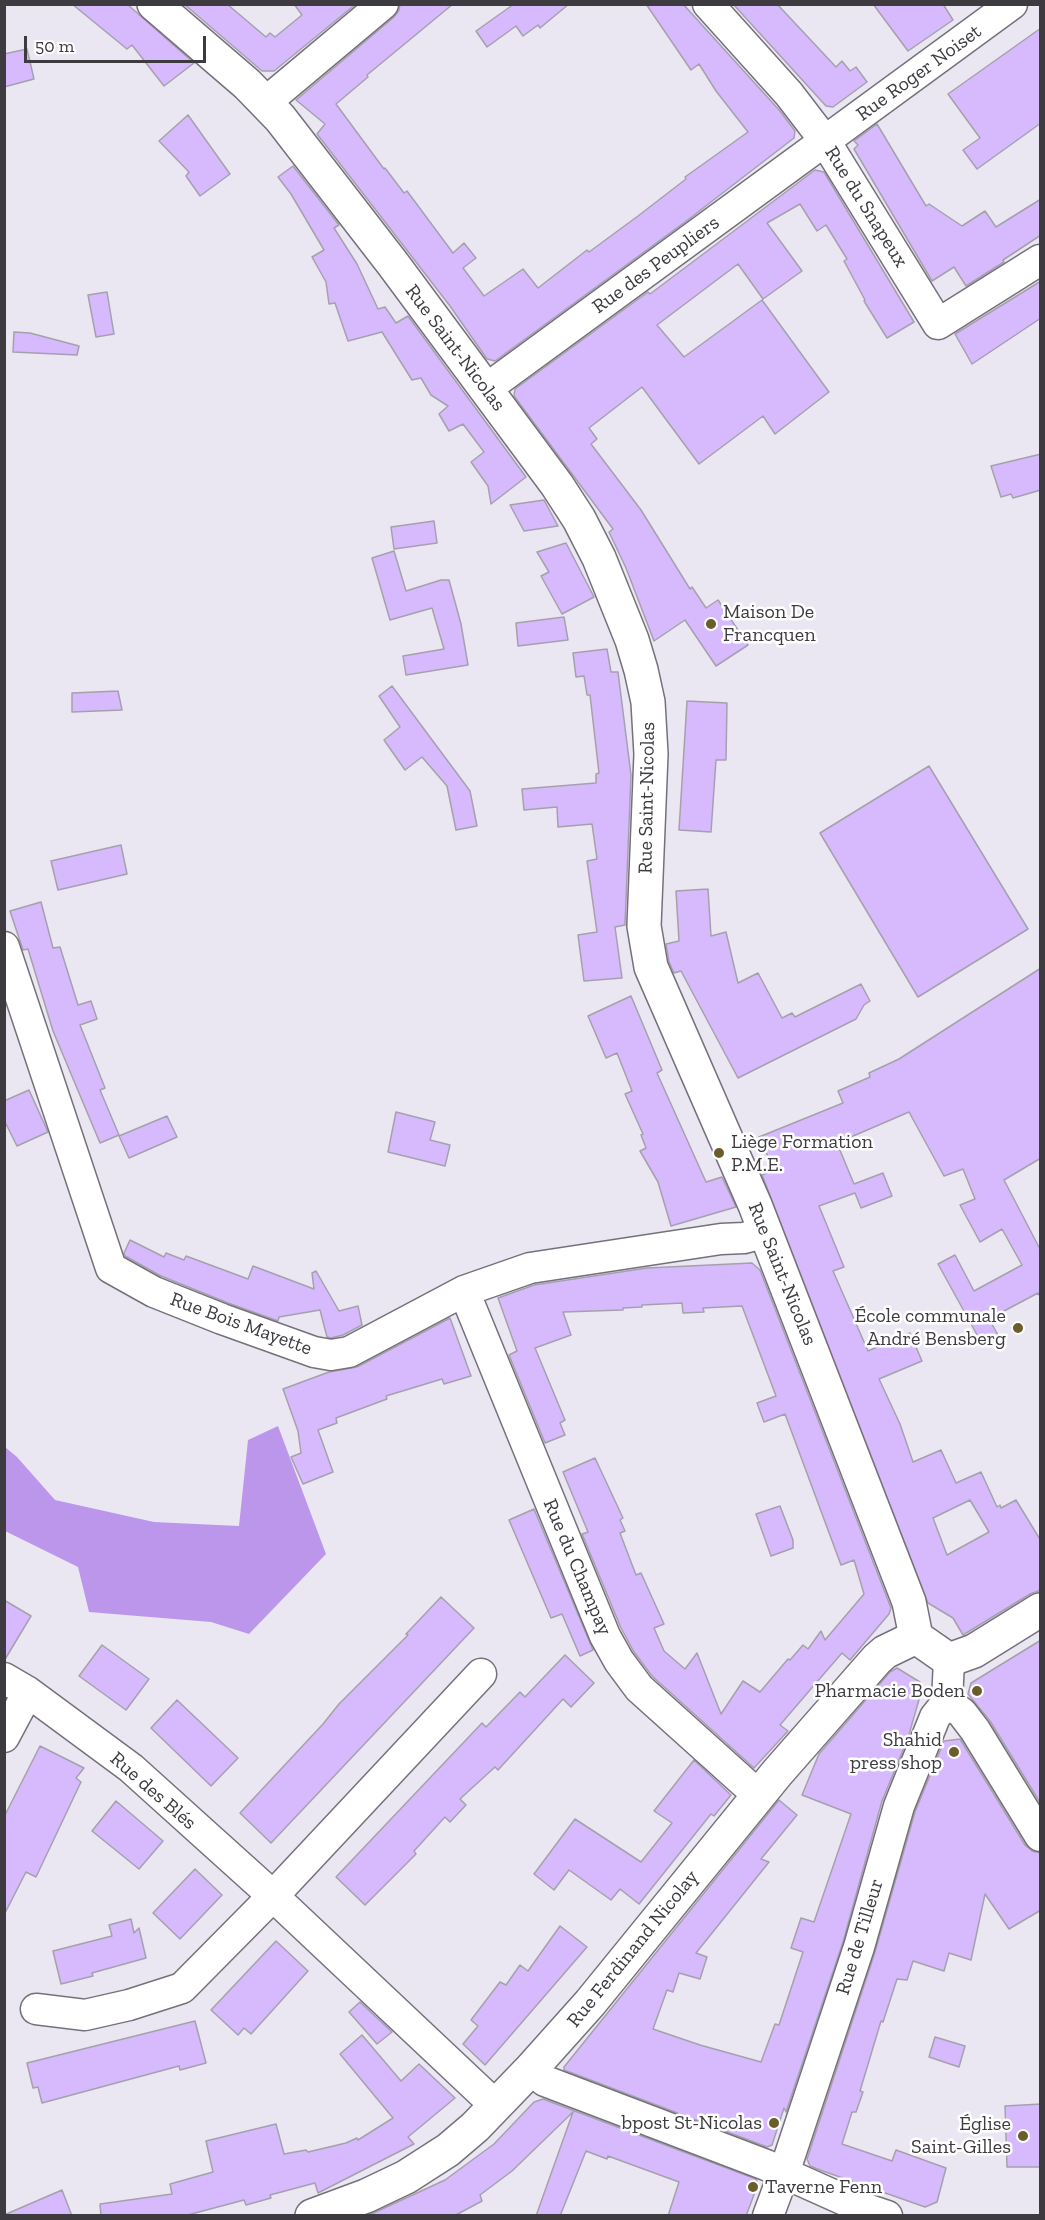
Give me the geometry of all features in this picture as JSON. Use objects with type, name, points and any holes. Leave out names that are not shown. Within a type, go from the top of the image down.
[{"type":"street","name":"Rue Saint-Nicolas","points":[[154,4],[266,102],[358,218],[557,485],[579,519],[599,558],[632,640],[646,693],[651,740],[644,914],[649,961],[766,1232],[909,1602],[916,1637]]},
{"type":"street","points":[[266,102],[383,4]]},
{"type":"street","name":"Rue du Snapeux","points":[[708,4],[789,94],[825,141],[939,324],[1041,260]]},
{"type":"street","name":"Rue Roger Noiset","points":[[825,141],[1012,4]]},
{"type":"street","name":"Rue des Peupliers","points":[[486,389],[825,141]]},
{"type":"street","name":"Rue Bois Mayette","points":[[4,947],[111,1268],[154,1292],[222,1319],[314,1352],[332,1354],[349,1352],[464,1291],[530,1268],[721,1239],[744,1238],[766,1232]]},
{"type":"street","name":"Rue du Champay","points":[[464,1291],[609,1644],[639,1688],[758,1795]]},
{"type":"street","points":[[916,1637],[949,1660],[974,1651],[1041,1610]]},
{"type":"street","name":"Rue Ferdinand Nicolay","points":[[312,2216],[366,2196],[417,2170],[456,2144],[496,2106],[612,1977],[758,1795],[877,1659],[885,1652],[916,1637]]},
{"type":"street","name":"Rue de Tilleur","points":[[768,2216],[858,1947],[899,1806],[935,1717],[947,1702],[949,1660]]},
{"type":"street","points":[[36,2009],[85,2015],[129,2005],[182,1988],[273,1896],[481,1674]]},
{"type":"street","name":"Rue des Blés","points":[[4,1737],[16,1685],[131,1768],[273,1896],[496,2106]]},
{"type":"street","points":[[947,1702],[962,1713],[975,1730],[1041,1836]]},
{"type":"street","points":[[531,2069],[545,2081],[784,2173],[860,2207],[887,2216]]},
{"type":"shaded area","points":[[278,1426],[326,1554],[249,1634],[211,1622],[89,1612],[78,1567],[5,1531],[5,1447],[17,1457],[55,1500],[154,1522],[239,1526],[248,1440]]},
{"type":"building","points":[[72,4],[127,4],[194,63],[164,86],[132,45],[127,49]]},
{"type":"building","points":[[184,4],[227,4],[266,37],[270,33],[275,37],[302,15],[294,4],[356,4],[274,71],[262,71]]},
{"type":"building","points":[[400,4],[453,4],[367,75],[368,77],[336,104],[384,169],[404,193],[407,191],[453,253],[464,243],[476,258],[463,268],[484,296],[523,269],[538,288],[587,250],[589,252],[638,216],[686,179],[685,177],[748,132],[716,91],[699,64],[691,70],[646,4],[683,4],[780,111],[795,131],[794,138],[685,222],[495,361],[487,359],[450,306],[317,134],[325,124],[296,100],[394,17]]},
{"type":"building","points":[[514,4],[569,4],[540,28],[538,25],[523,36],[516,26],[487,47],[476,31]]},
{"type":"building","points":[[733,4],[777,4],[836,67],[842,61],[850,71],[856,67],[867,82],[833,107],[826,106]]},
{"type":"building","points":[[873,4],[943,4],[953,20],[908,51]]},
{"type":"building","points":[[1041,28],[1041,123],[977,169],[963,150],[980,138],[948,94]]},
{"type":"building","points":[[27,49],[34,79],[4,87],[4,54]]},
{"type":"building","points":[[188,115],[230,174],[200,196],[186,176],[189,172],[159,141]]},
{"type":"building","points":[[877,124],[926,206],[929,204],[962,226],[985,211],[996,227],[1041,199],[1041,235],[966,286],[954,267],[932,281],[854,149],[858,145],[854,141]]},
{"type":"building","points":[[293,166],[339,225],[334,228],[357,264],[378,309],[385,307],[396,323],[408,316],[526,477],[491,504],[488,486],[471,462],[484,452],[463,424],[449,431],[439,414],[448,406],[431,395],[421,378],[412,380],[382,332],[348,341],[335,303],[329,304],[326,282],[312,257],[324,250],[291,194],[278,177]]},
{"type":"building","points":[[815,170],[824,172],[914,322],[887,338],[864,301],[844,261],[847,259],[826,225],[817,231],[800,204],[767,223],[802,271],[763,299],[738,264],[657,325],[684,357],[762,300],[829,392],[775,434],[763,416],[699,464],[642,387],[589,428],[597,439],[591,444],[641,510],[690,589],[692,587],[706,608],[718,600],[748,645],[716,666],[685,620],[654,641],[626,568],[609,532],[613,529],[514,396],[515,389],[648,292],[650,294]]},
{"type":"building","points":[[1041,281],[1041,318],[972,364],[955,334]]},
{"type":"building","points":[[107,292],[114,334],[96,337],[88,295]]},
{"type":"building","points":[[14,332],[30,333],[79,346],[77,355],[13,352]]},
{"type":"building","points":[[1041,454],[1041,490],[1013,498],[1011,494],[1001,497],[991,466]]},
{"type":"building","points":[[544,500],[558,526],[524,531],[510,505]]},
{"type":"building","points":[[434,521],[437,543],[394,549],[391,527]]},
{"type":"building","points":[[566,543],[594,597],[562,614],[541,576],[549,572],[537,552]]},
{"type":"building","points":[[394,551],[406,591],[441,580],[449,580],[461,624],[468,665],[406,675],[403,656],[444,649],[432,608],[390,620],[372,558]]},
{"type":"building","points":[[564,617],[568,640],[518,646],[516,623]]},
{"type":"building","points":[[607,649],[611,672],[618,672],[631,775],[625,925],[615,927],[622,978],[584,981],[578,935],[597,932],[587,861],[597,859],[592,824],[558,827],[557,807],[524,810],[522,789],[596,783],[596,774],[599,773],[590,695],[587,695],[584,676],[576,677],[573,653]]},
{"type":"building","points":[[392,686],[470,791],[477,826],[456,830],[447,786],[422,757],[405,770],[384,740],[400,727],[379,696]]},
{"type":"building","points":[[118,691],[122,710],[72,712],[72,693]]},
{"type":"building","points":[[687,701],[727,703],[726,760],[716,760],[711,832],[679,830]]},
{"type":"building","points":[[929,766],[1028,929],[918,997],[820,833]]},
{"type":"building","points":[[121,845],[127,874],[58,890],[51,861]]},
{"type":"building","points":[[708,889],[711,936],[726,932],[738,983],[758,973],[782,1018],[792,1013],[795,1017],[861,984],[870,1001],[864,1005],[856,1019],[738,1078],[681,971],[674,973],[669,962],[666,944],[679,941],[676,891]]},
{"type":"building","points":[[41,902],[53,948],[60,947],[78,1005],[91,1001],[97,1019],[80,1025],[105,1088],[100,1090],[119,1135],[100,1143],[53,1031],[28,949],[23,950],[10,911]]},
{"type":"building","points":[[1041,968],[1041,1158],[1004,1180],[1041,1251],[1041,1298],[1038,1293],[989,1319],[998,1335],[981,1342],[938,1264],[955,1255],[974,1291],[1022,1265],[1002,1229],[980,1242],[960,1205],[975,1199],[963,1169],[944,1176],[909,1112],[837,1143],[854,1184],[883,1173],[892,1196],[861,1208],[855,1193],[819,1206],[844,1267],[833,1271],[868,1351],[910,1333],[922,1361],[879,1379],[900,1424],[913,1462],[941,1450],[956,1483],[981,1472],[997,1507],[1000,1505],[1001,1508],[1016,1500],[1041,1541],[1041,1590],[1030,1594],[963,1635],[953,1618],[928,1603],[762,1175],[774,1170],[759,1137],[843,1103],[838,1091],[870,1077],[869,1073],[899,1059]],"holes":[[[970,1500],[989,1532],[947,1555],[933,1518]]]},
{"type":"building","points":[[631,996],[662,1070],[657,1073],[706,1182],[722,1177],[736,1207],[671,1226],[658,1182],[640,1151],[646,1148],[641,1135],[643,1134],[625,1094],[632,1091],[617,1053],[606,1058],[588,1016]]},
{"type":"building","points":[[29,1090],[48,1132],[17,1146],[4,1120],[4,1101]]},
{"type":"building","points":[[396,1112],[435,1122],[430,1140],[450,1145],[445,1166],[388,1152]]},
{"type":"building","points":[[167,1116],[177,1137],[129,1158],[119,1136]]},
{"type":"building","points":[[130,1240],[164,1257],[166,1253],[184,1260],[186,1256],[248,1279],[253,1266],[314,1289],[312,1273],[316,1271],[339,1311],[358,1306],[362,1325],[343,1335],[331,1338],[327,1337],[320,1310],[279,1317],[278,1321],[228,1303],[161,1276],[125,1256],[124,1253]]},
{"type":"building","points":[[752,1263],[760,1270],[891,1608],[889,1614],[850,1660],[842,1653],[780,1725],[788,1731],[754,1768],[652,1676],[634,1652],[621,1628],[582,1534],[588,1532],[563,1472],[595,1458],[623,1518],[620,1520],[625,1531],[620,1533],[636,1575],[641,1573],[664,1624],[654,1628],[664,1651],[685,1669],[697,1653],[721,1714],[743,1681],[760,1692],[803,1645],[808,1649],[821,1631],[825,1640],[864,1594],[854,1560],[841,1565],[785,1414],[764,1422],[757,1403],[776,1396],[742,1306],[703,1308],[704,1312],[683,1313],[682,1303],[642,1305],[642,1307],[623,1308],[623,1310],[563,1312],[571,1335],[535,1348],[565,1420],[560,1423],[565,1435],[545,1443],[509,1355],[517,1351],[498,1298],[534,1285],[647,1268]]},
{"type":"building","points":[[450,1318],[471,1376],[444,1384],[442,1379],[386,1396],[387,1399],[336,1418],[337,1423],[318,1430],[333,1472],[303,1484],[291,1457],[301,1453],[298,1431],[283,1389],[329,1372],[357,1367]]},
{"type":"building","points":[[780,1506],[793,1540],[793,1548],[771,1556],[756,1514]]},
{"type":"building","points":[[534,1509],[593,1650],[580,1656],[562,1614],[551,1618],[509,1520]]},
{"type":"building","points":[[441,1597],[474,1628],[271,1843],[240,1813]]},
{"type":"building","points":[[4,1600],[31,1616],[4,1661]]},
{"type":"building","points":[[1041,1640],[1041,1804],[990,1721],[968,1694],[971,1683]]},
{"type":"building","points":[[102,1645],[149,1679],[126,1710],[79,1676]]},
{"type":"building","points":[[565,1655],[594,1683],[571,1707],[563,1699],[498,1770],[495,1767],[460,1799],[466,1805],[450,1822],[445,1817],[414,1851],[416,1854],[365,1905],[336,1877],[482,1723],[486,1727],[520,1692],[525,1697]]},
{"type":"building","points":[[897,1668],[920,1682],[922,1689],[908,1738],[882,1801],[843,1942],[786,2112],[784,2108],[772,2145],[767,2147],[564,2070],[564,2067],[779,1800],[797,1815],[761,1859],[769,1862],[696,1953],[707,1957],[700,1979],[679,1973],[673,1992],[667,1990],[653,2029],[761,2062],[775,2024],[779,2025],[803,1952],[791,1948],[801,1918],[814,1922],[851,1814],[802,1795],[819,1754],[890,1672]]},
{"type":"building","points":[[177,1700],[238,1758],[211,1786],[151,1728]]},
{"type":"building","points":[[960,1739],[1025,1845],[1032,1851],[1041,1853],[1041,1910],[1009,1929],[985,1894],[971,1960],[949,1953],[944,1971],[913,1961],[907,1980],[897,1979],[883,2022],[881,2021],[860,2091],[863,2092],[856,2112],[852,2112],[842,2144],[892,2161],[896,2150],[946,2168],[937,2202],[925,2207],[810,2166],[807,2159],[875,1952],[915,1812],[944,1741]]},
{"type":"building","points":[[40,1746],[84,1768],[76,1778],[81,1782],[36,1877],[26,1872],[4,1915],[4,1817]]},
{"type":"building","points":[[694,1760],[731,1795],[714,1816],[711,1814],[639,1904],[620,1889],[611,1900],[569,1870],[554,1890],[534,1874],[575,1819],[641,1862],[672,1823],[654,1811]]},
{"type":"building","points":[[116,1801],[163,1841],[139,1869],[92,1831]]},
{"type":"building","points":[[195,1869],[222,1895],[180,1939],[153,1913]]},
{"type":"building","points":[[131,1919],[134,1933],[139,1928],[146,1958],[61,1984],[53,1951],[112,1936],[109,1925]]},
{"type":"building","points":[[560,1926],[587,1947],[485,2065],[463,2044],[478,2026],[471,2020],[500,1982],[506,1985],[520,1965],[528,1971]]},
{"type":"building","points":[[276,1941],[308,1971],[251,2034],[244,2028],[238,2035],[211,2010]]},
{"type":"building","points":[[360,2002],[392,2032],[377,2044],[349,2012]]},
{"type":"building","points":[[195,2021],[206,2063],[180,2070],[179,2066],[42,2103],[38,2087],[33,2088],[27,2063]]},
{"type":"building","points":[[362,2035],[401,2081],[419,2064],[455,2098],[408,2137],[414,2144],[318,2193],[315,2183],[270,2195],[271,2198],[246,2205],[244,2200],[184,2216],[101,2216],[100,2204],[172,2194],[170,2184],[213,2172],[206,2141],[276,2124],[284,2154],[306,2150],[308,2152],[357,2138],[358,2140],[393,2118],[340,2054]]},
{"type":"building","points":[[935,2037],[965,2046],[959,2067],[929,2057]]},
{"type":"building","points":[[543,2099],[756,2179],[758,2184],[746,2216],[668,2216],[679,2182],[608,2156],[607,2159],[586,2151],[560,2216],[536,2216],[573,2112],[512,2171],[480,2195],[482,2201],[454,2216],[367,2216],[445,2180],[494,2144],[534,2102]]},
{"type":"building","name":"Église Saint-Gilles","points":[[1041,2104],[1041,2167],[1007,2167],[1005,2106]]},
{"type":"building","points":[[62,2190],[72,2216],[4,2216],[4,2215]]},
{"type":"place","name":"Maison De Francquen","points":[[711,624]]},
{"type":"place","name":"Liège Formation P.M.E.","points":[[719,1153]]},
{"type":"place","name":"École communale André Bensberg","points":[[1018,1328]]},
{"type":"place","name":"Pharmacie Boden","points":[[977,1691]]},
{"type":"place","name":"Shahid press shop","points":[[954,1752]]},
{"type":"place","name":"bpost St-Nicolas","points":[[774,2123]]},
{"type":"place","name":"Église Saint-Gilles","points":[[1023,2136]]},
{"type":"place","name":"Taverne Fenn","points":[[753,2187]]}]
